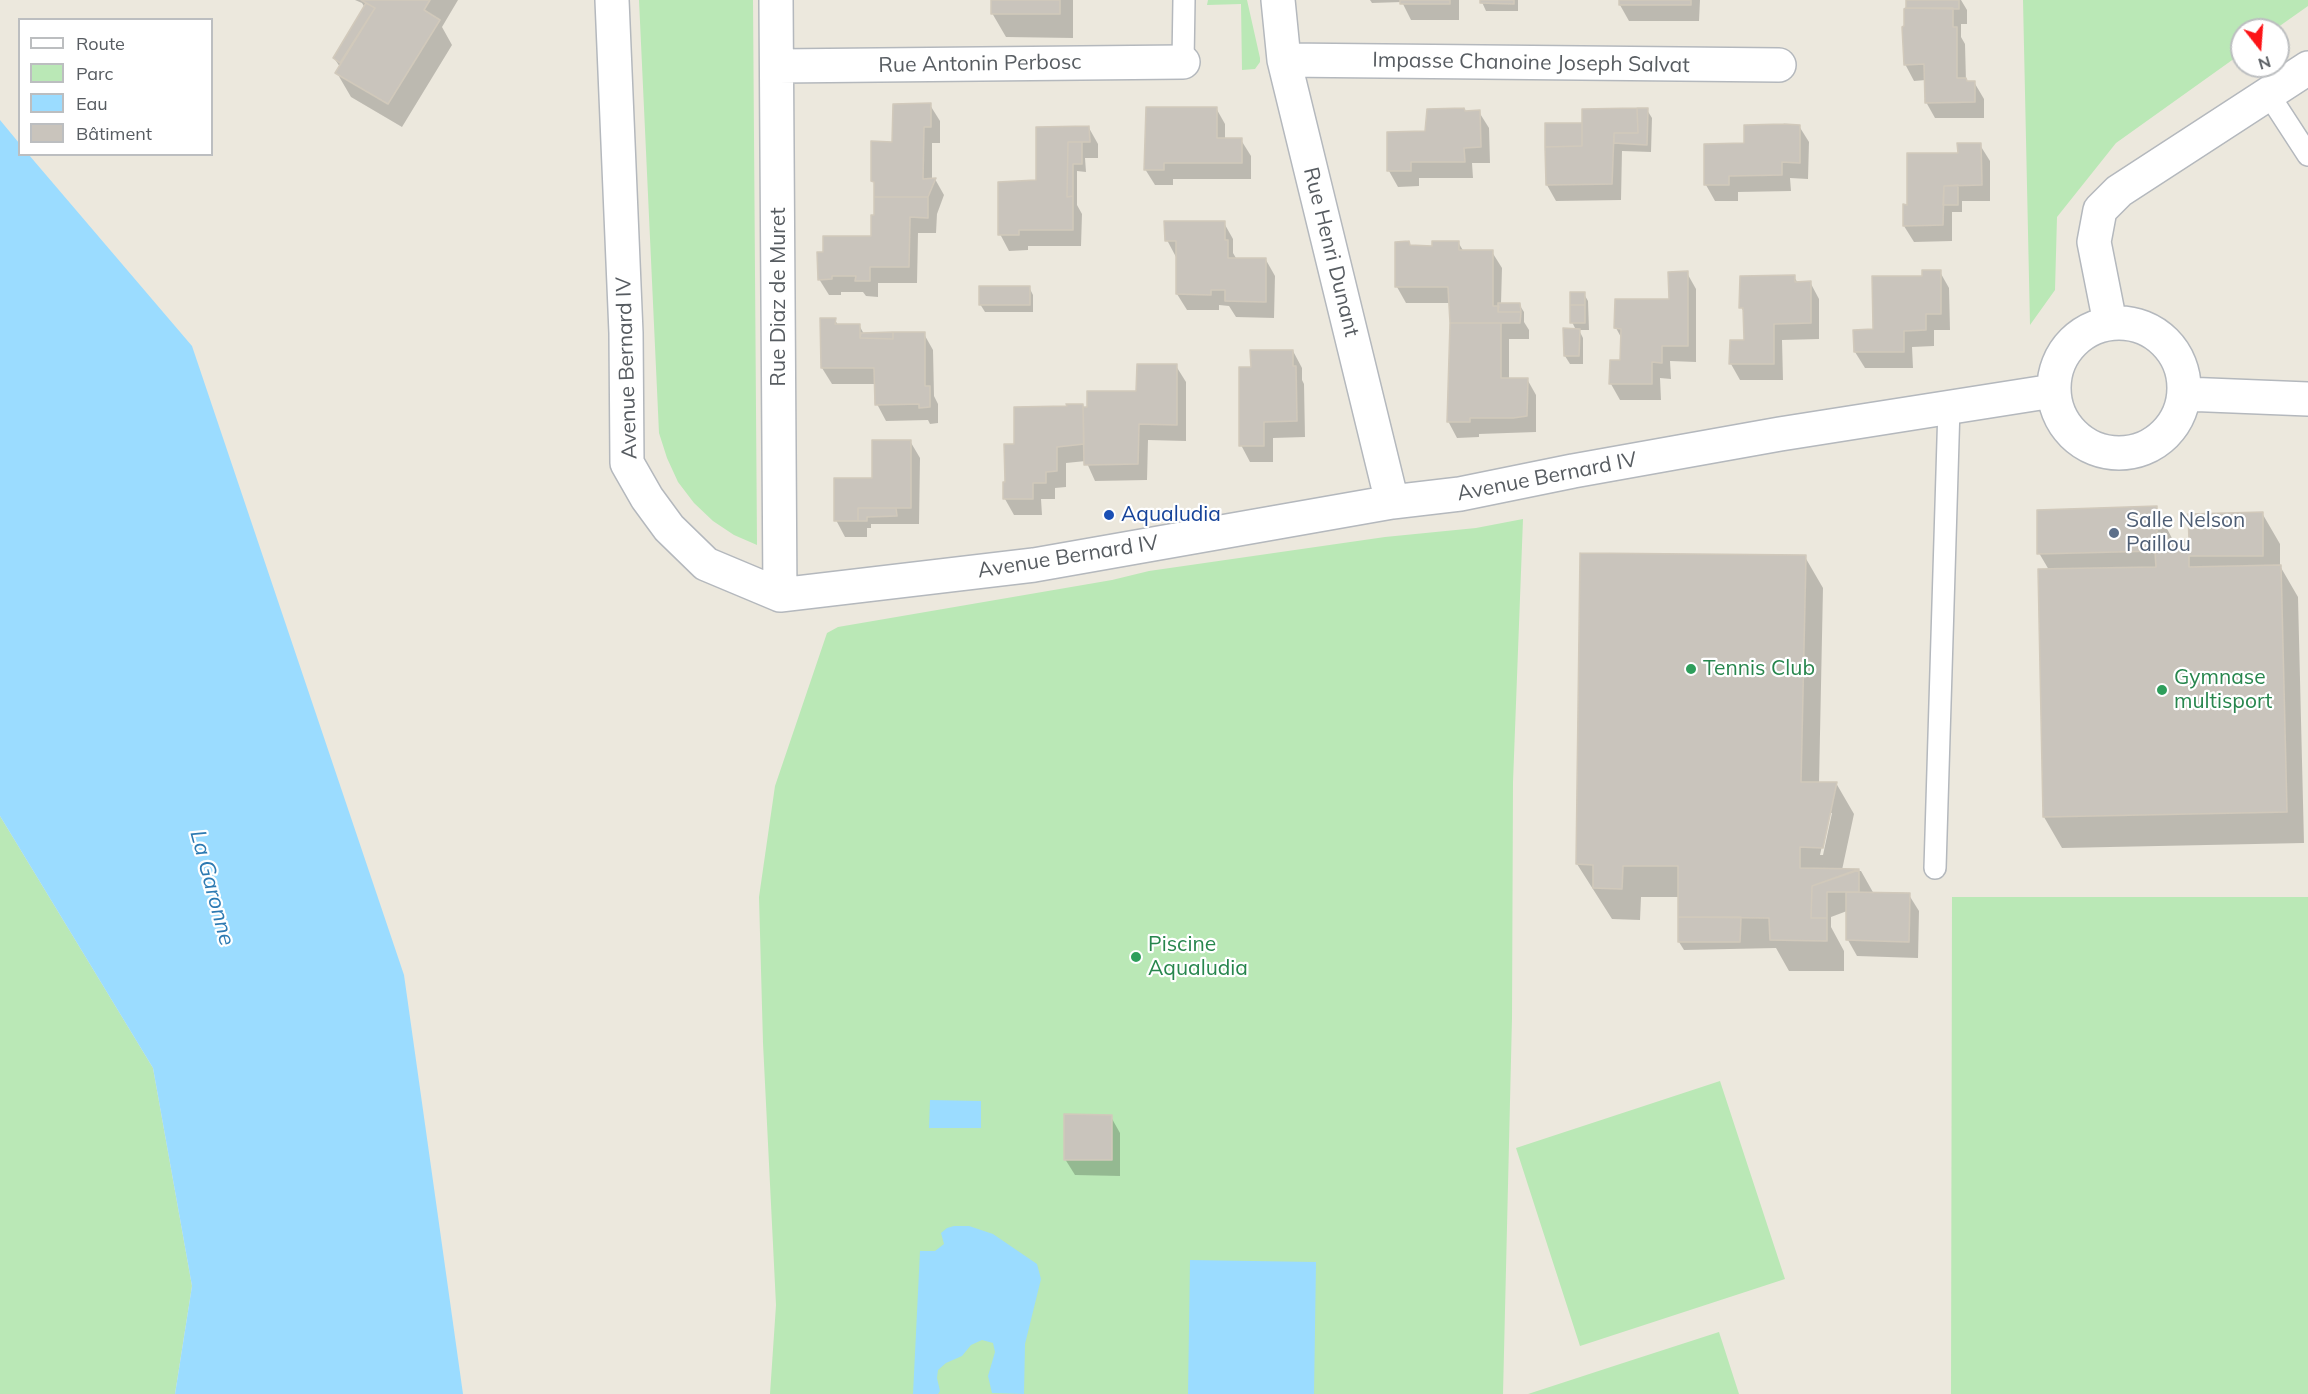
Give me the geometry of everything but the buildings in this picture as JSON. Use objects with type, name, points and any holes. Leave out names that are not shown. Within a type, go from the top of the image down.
[{"type":"street","name":"Avenue Bernard IV","points":[[612,0],[626,333],[627,463],[647,498],[669,528],[706,564],[780,595],[1034,565],[1392,502],[1460,494],[1573,471],[2053,391]]},
{"type":"street","name":"Rue Diaz de Muret","points":[[776,0],[780,595]]},
{"type":"street","name":"Rue Henri Dunant","points":[[1278,0],[1284,60],[1392,502]]},
{"type":"street","name":"Impasse Chanoine Joseph Salvat","points":[[1284,60],[1779,65]]},
{"type":"street","name":"Rue Antonin Perbosc","points":[[778,66],[1183,62]]},
{"type":"street","points":[[2110,323],[2094,242],[2100,210],[2119,191],[2308,68]]},
{"type":"street","points":[[2110,323],[2129,323],[2148,329],[2164,341],[2176,357],[2183,375],[2184,394],[2178,416],[2165,433],[2148,446],[2127,452],[2106,452],[2085,444],[2069,430],[2057,412],[2053,391],[2055,372],[2063,354],[2075,339],[2091,328],[2110,323]]},
{"type":"street","points":[[2184,394],[2308,399]]},
{"type":"lane","points":[[1183,62],[1184,0]]},
{"type":"lane","points":[[2268,95],[2308,155]]},
{"type":"lane","points":[[1935,868],[1949,407]]},
{"type":"green space","points":[[639,0],[753,0],[757,545],[734,535],[713,521],[694,503],[678,482],[659,433]]},
{"type":"green space","points":[[1208,0],[1247,0],[1260,58],[1255,69],[1242,70],[1241,4],[1207,5]]},
{"type":"green space","points":[[2023,0],[2308,0],[2308,6],[2290,19],[2230,18],[2230,62],[2116,143],[2057,217],[2055,290],[2030,325]]},
{"type":"green space","name":"Piscine Aqualudia","points":[[1523,519],[1513,782],[1512,1018],[1503,1394],[770,1394],[776,1305],[763,1043],[759,897],[775,786],[827,633],[838,627],[1112,580],[1149,571],[1385,537],[1476,528]]},
{"type":"green space","points":[[0,816],[153,1068],[192,1286],[175,1394],[0,1394]]},
{"type":"green space","points":[[1952,897],[2308,897],[2308,1394],[1951,1394]]},
{"type":"green space","points":[[1720,1081],[1785,1279],[1580,1346],[1516,1148]]},
{"type":"green space","points":[[1719,1332],[1739,1394],[1528,1394],[1620,1364]]},
{"type":"water","name":"La Garonne","points":[[0,120],[18,142],[18,156],[30,156],[192,346],[404,975],[463,1394],[175,1394],[192,1286],[153,1068],[0,816]]},
{"type":"water","points":[[930,1100],[981,1101],[981,1128],[929,1128]]},
{"type":"water","points":[[954,1226],[969,1226],[993,1234],[1037,1264],[1041,1279],[1025,1344],[1024,1394],[992,1393],[988,1376],[995,1352],[993,1343],[982,1340],[971,1345],[962,1356],[946,1363],[938,1370],[940,1391],[938,1394],[913,1394],[920,1251],[935,1251],[944,1244],[941,1233]]},
{"type":"water","points":[[1190,1260],[1316,1262],[1314,1394],[1188,1394]]},
{"type":"place","name":"Aqualudia","points":[[1109,515]]},
{"type":"place","name":"Salle Nelson Paillou","points":[[2114,533]]},
{"type":"place","name":"Tennis Club","points":[[1691,669]]},
{"type":"place","name":"Gymnase multisport","points":[[2162,690]]},
{"type":"place","name":"Piscine Aqualudia","points":[[1136,957]]}]
